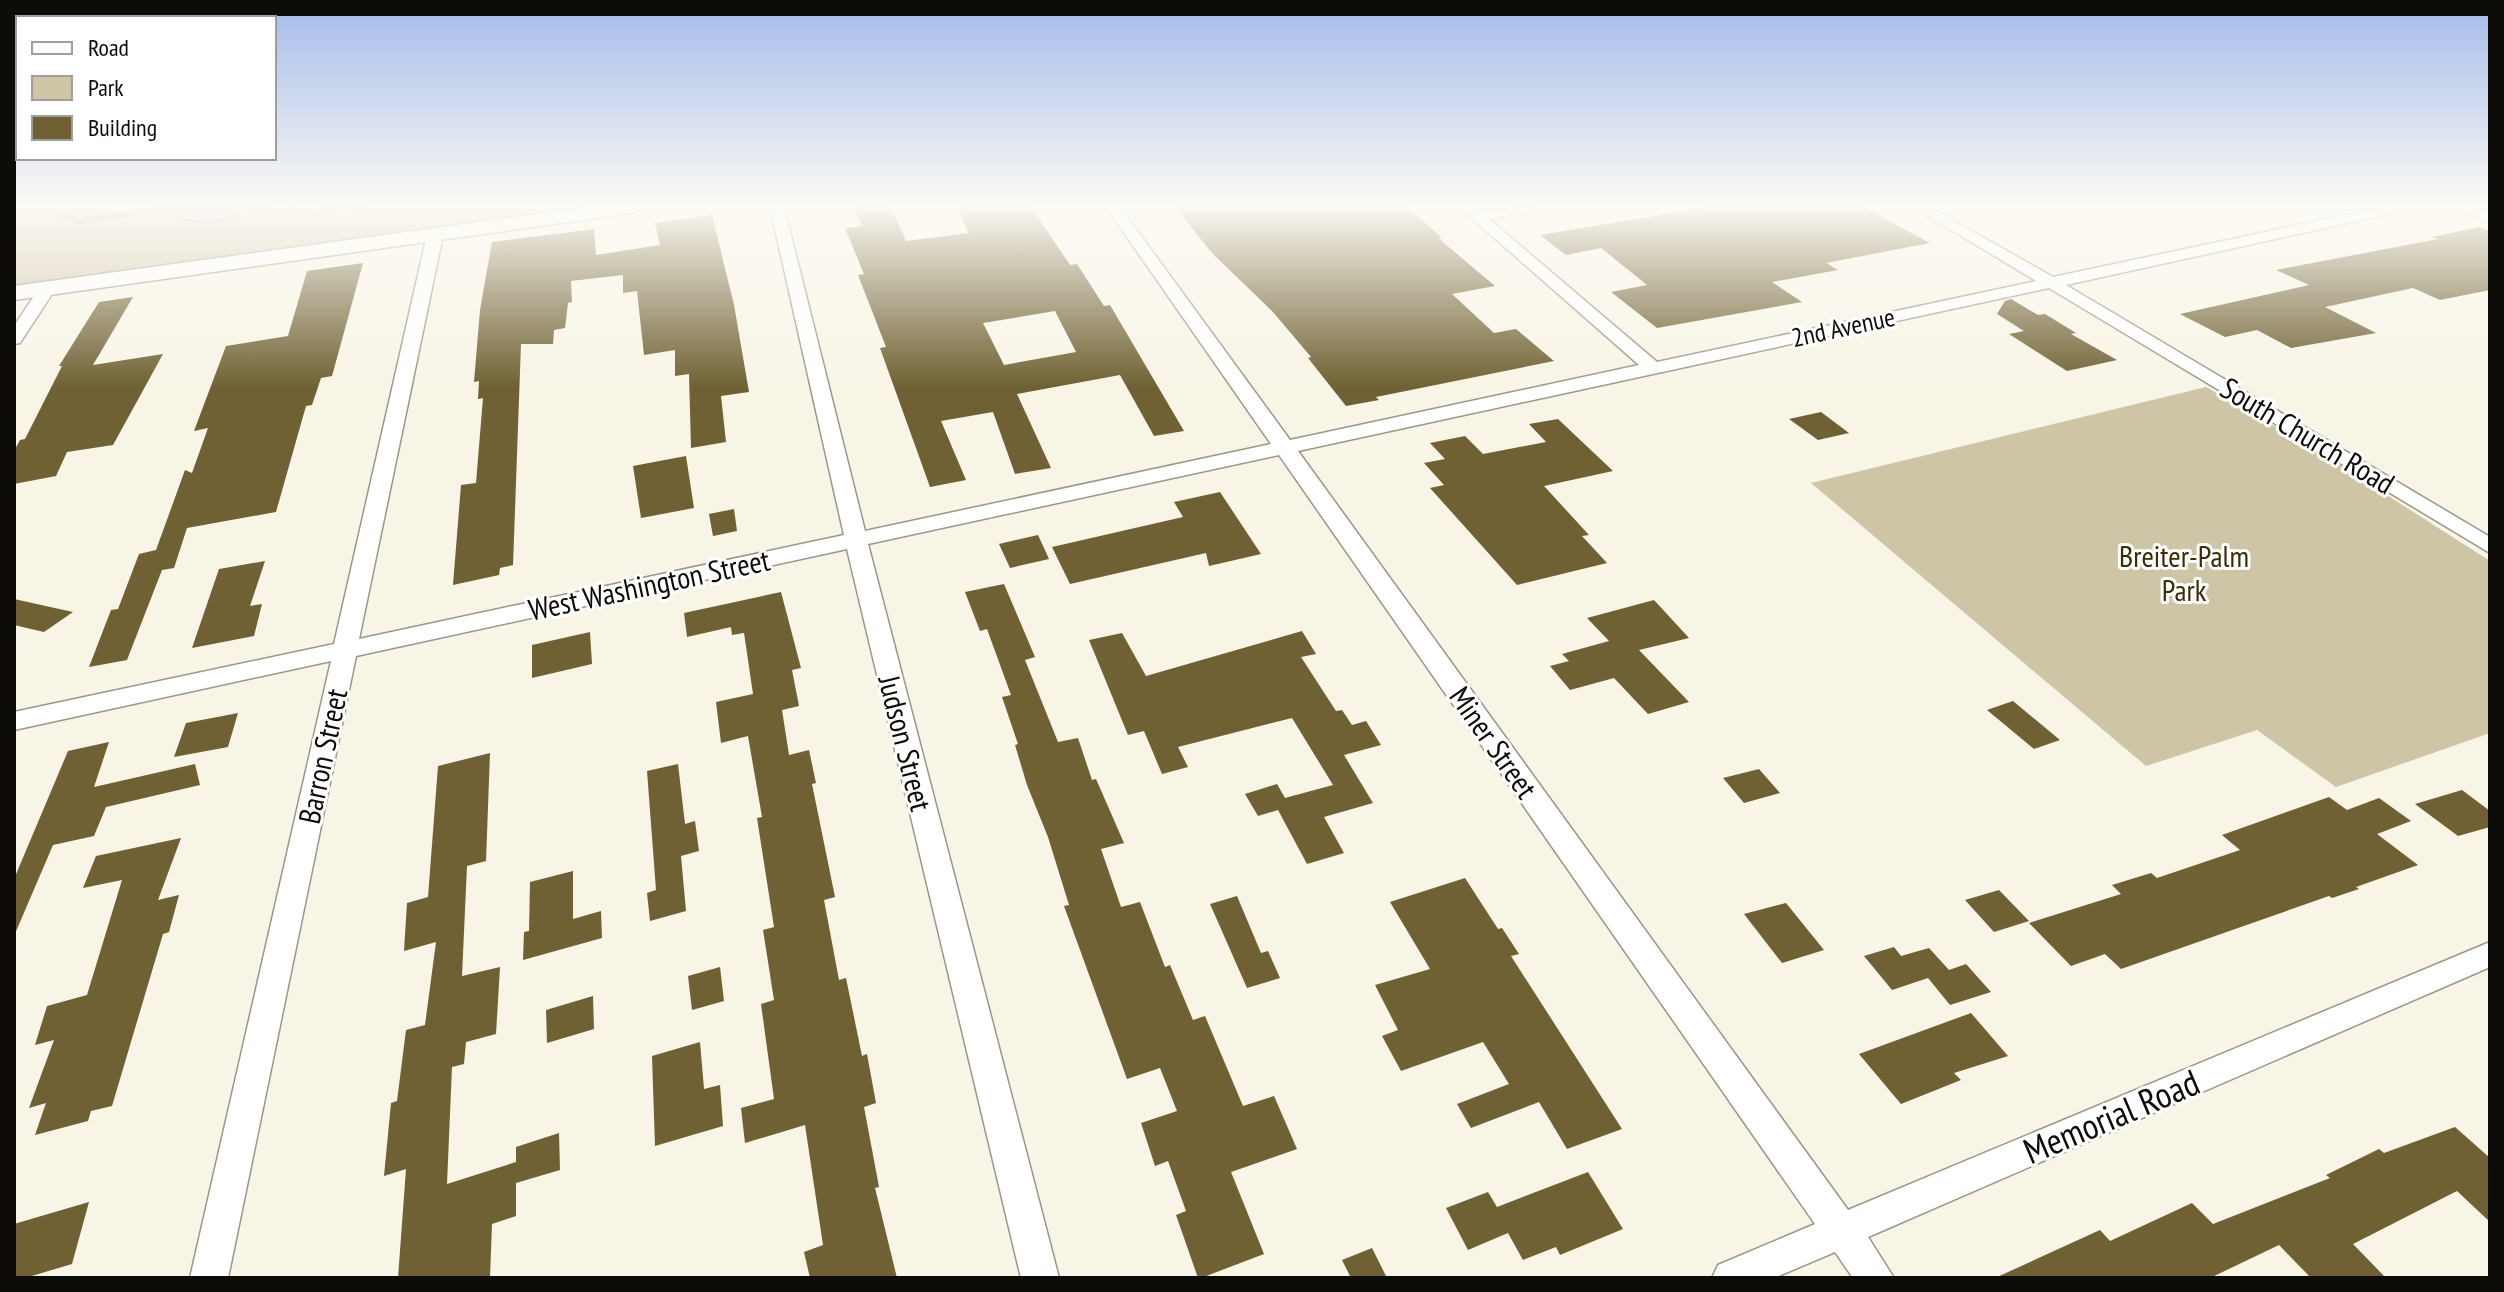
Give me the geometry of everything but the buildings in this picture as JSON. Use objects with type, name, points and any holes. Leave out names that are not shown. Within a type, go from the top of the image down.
[{"type":"street","points":[[14,293],[199,267]]},
{"type":"street","name":"Barron Street","points":[[209,1278],[428,267]]},
{"type":"street","name":"Judson Street","points":[[791,267],[1040,1278]]},
{"type":"street","name":"Miner Street","points":[[1156,267],[1875,1278]]},
{"type":"street","points":[[1537,267],[1652,367]]},
{"type":"street","name":"South Church Road","points":[[2025,267],[2490,546]]},
{"type":"street","name":"2nd Avenue","points":[[1283,445],[2125,267]]},
{"type":"street","points":[[14,339],[48,288]]},
{"type":"street","name":"West Washington Street","points":[[14,721],[1283,445]]},
{"type":"street","name":"Memorial Road","points":[[1731,1278],[2490,954]]},
{"type":"green space","points":[[14,267],[150,267],[14,286]]},
{"type":"green space","name":"Breiter-Palm Park","points":[[2206,387],[2321,453],[2490,561],[2490,733],[2336,787],[2257,730],[2146,766],[1811,483]]}]
